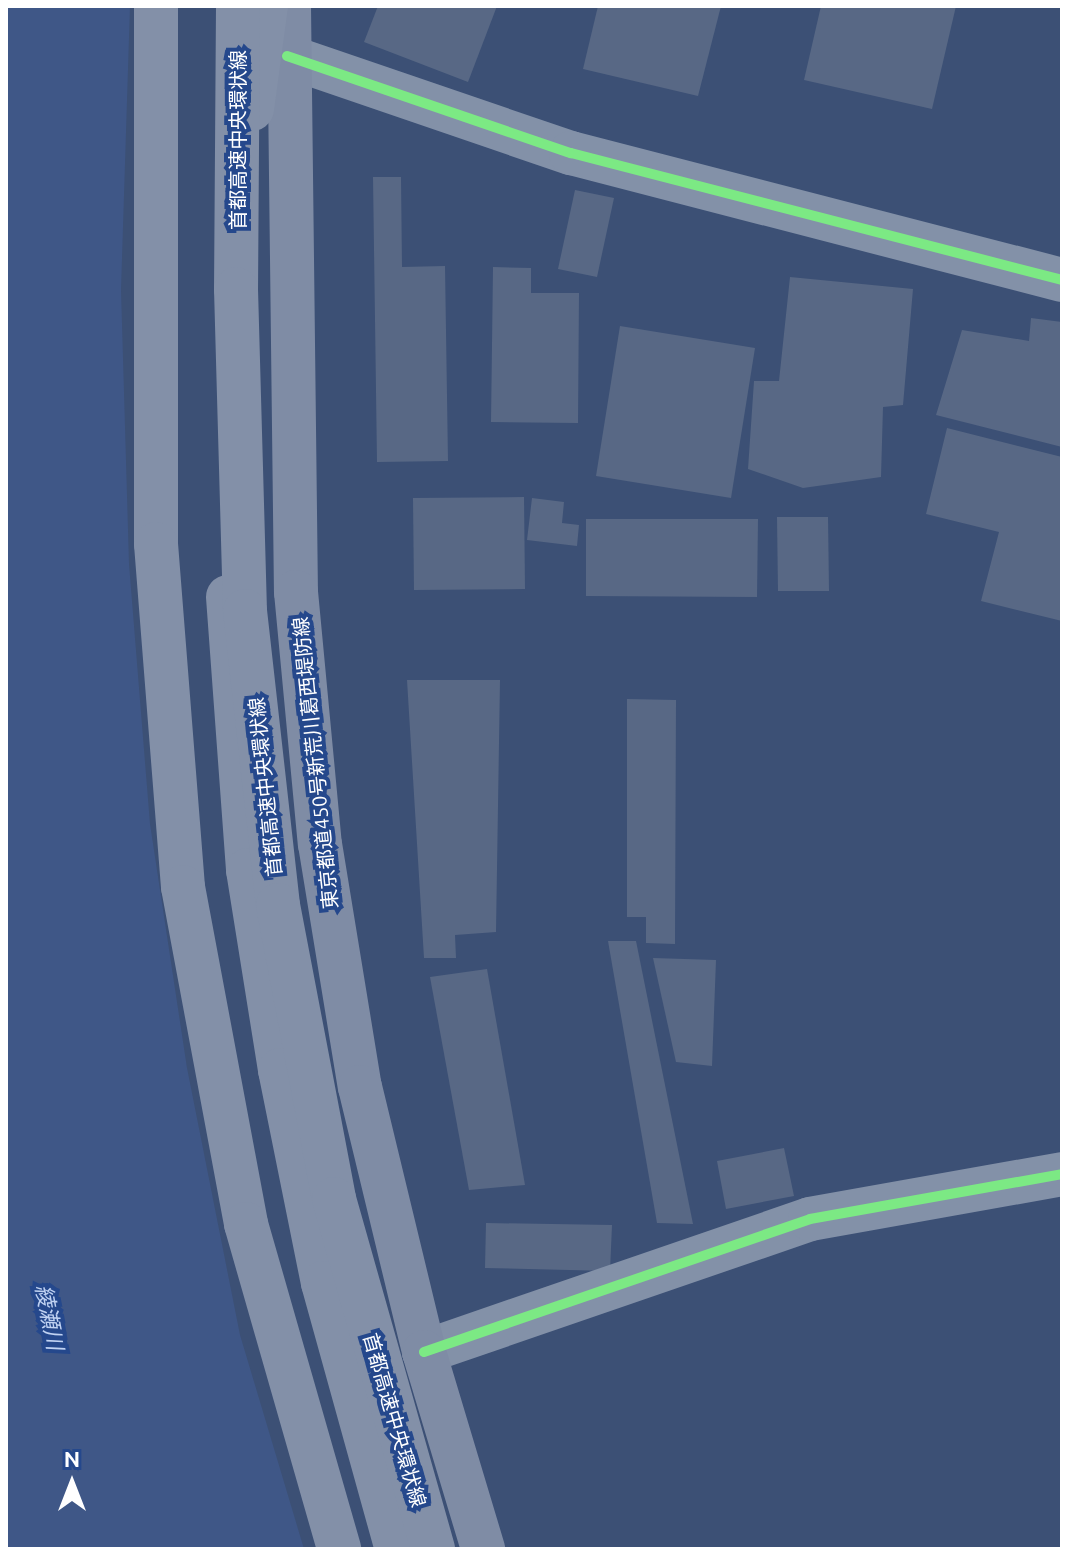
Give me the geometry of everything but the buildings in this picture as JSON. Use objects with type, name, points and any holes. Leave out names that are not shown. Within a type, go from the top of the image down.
[{"type":"highway","points":[[156,6],[156,544],[183,887],[246,1224],[339,1549]]},
{"type":"highway","points":[[246,9],[251,113],[227,446],[228,658],[248,870],[323,1283],[397,1549]]},
{"type":"highway","name":"首都高速中央環状線","points":[[246,9],[236,289],[245,611],[278,905],[334,1199],[433,1549]]},
{"type":"main road","name":"東京都道450号新荒川葛西堤防線","points":[[289,6],[287,56],[296,592],[320,844],[360,1087],[424,1352],[483,1549]]},
{"type":"street","points":[[287,56],[571,153],[1062,280]]},
{"type":"street","points":[[424,1352],[810,1219],[1062,1174]]},
{"type":"water","name":"綾瀬川","points":[[6,6],[130,6],[121,290],[129,564],[150,824],[187,1068],[240,1335],[304,1549],[6,1549]]},
{"type":"cycle path","points":[[287,56],[571,153],[1062,280]]},
{"type":"cycle path","points":[[424,1352],[810,1219],[1062,1174]]}]
